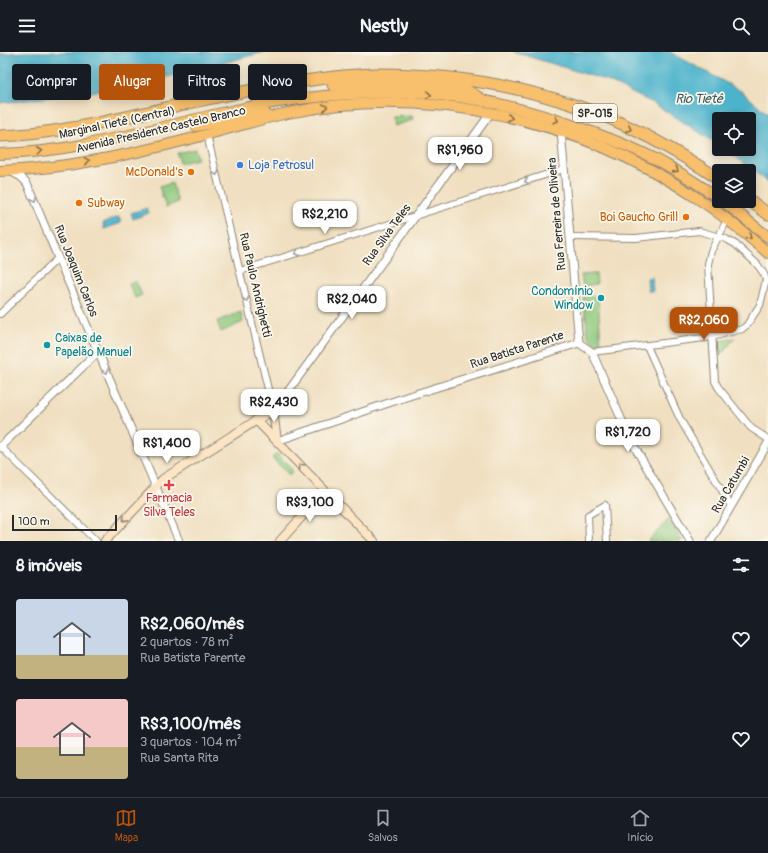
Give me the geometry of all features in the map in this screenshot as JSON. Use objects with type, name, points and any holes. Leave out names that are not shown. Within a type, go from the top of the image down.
[{"type":"highway","name":"SP-015","points":[[240,92],[353,75],[384,74],[458,78],[534,93],[584,108],[629,128],[691,161],[712,174]]},
{"type":"highway","points":[[240,94],[250,96],[344,84],[398,84],[450,87],[466,90],[484,101]]},
{"type":"highway","name":"Marginal Tietê (Central)","points":[[0,154],[72,147],[237,110],[336,95],[391,93],[446,96],[484,101],[551,118],[630,147],[669,166],[712,194]]},
{"type":"highway","name":"SP-015","points":[[0,136],[23,135],[88,125],[201,100]]},
{"type":"highway","name":"Avenida Presidente Castelo Branco","points":[[5,171],[62,166],[108,158],[207,135],[287,113],[332,106],[395,103],[440,105],[525,121],[605,148],[666,179],[698,198],[768,253]]},
{"type":"highway","points":[[122,137],[136,138],[264,113],[287,113]]},
{"type":"highway","points":[[756,205],[768,214]]},
{"type":"highway","points":[[734,208],[768,237]]},
{"type":"main road","name":"Rua Silva Teles","points":[[105,541],[155,486],[170,474],[273,410]]},
{"type":"main road","name":"Rua Paulo Andrighetti","points":[[273,410],[277,441]]},
{"type":"main road","points":[[256,420],[374,541]]},
{"type":"main road","points":[[280,541],[325,492]]},
{"type":"street","name":"Rua Silva Teles","points":[[273,410],[490,114]]},
{"type":"street","name":"Rua Ferreira de Oliveira","points":[[561,132],[579,343]]},
{"type":"street","name":"Rua Paulo Andrighetti","points":[[207,135],[273,410]]},
{"type":"street","points":[[240,271],[564,169]]},
{"type":"street","name":"Rua Joaquim Carlos","points":[[5,171],[27,183],[179,541]]},
{"type":"street","points":[[727,220],[711,251],[708,264],[716,384],[751,428],[768,439]]},
{"type":"street","points":[[570,237],[651,237],[694,231],[719,236],[730,241],[749,256],[761,269],[766,284],[760,305],[747,325],[735,332],[712,337],[592,352],[630,439],[690,541]]},
{"type":"street","points":[[0,314],[58,258]]},
{"type":"street","name":"Rua Batista Parente","points":[[277,441],[396,401],[579,343],[592,352]]},
{"type":"street","points":[[647,346],[680,419],[731,506]]},
{"type":"street","points":[[96,541],[0,447],[98,352]]},
{"type":"street","name":"Rua Catumbi","points":[[712,540],[768,443]]},
{"type":"street","points":[[589,541],[588,515],[605,505],[607,541]]},
{"type":"green space","points":[[412,116],[413,120],[393,126],[391,117]]},
{"type":"green space","points":[[195,149],[198,159],[180,163],[177,153]]},
{"type":"green space","points":[[172,183],[178,202],[166,207],[159,187]]},
{"type":"green space","points":[[596,274],[597,284],[583,286],[581,275]]},
{"type":"green space","points":[[136,281],[142,295],[135,298],[129,284]]},
{"type":"green space","points":[[598,296],[601,345],[597,345],[588,336],[583,297]]},
{"type":"green space","points":[[241,312],[243,322],[221,332],[217,321]]},
{"type":"green space","points":[[690,325],[707,325],[708,329],[706,331],[691,332]]},
{"type":"green space","points":[[735,338],[720,356],[719,341]]},
{"type":"green space","points":[[277,453],[293,471],[289,475],[272,458]]},
{"type":"green space","points":[[669,519],[682,541],[648,541]]},
{"type":"water","points":[[24,52],[264,52],[219,64],[173,64],[173,76],[165,77],[165,64],[99,64],[99,90],[91,92],[91,64],[12,64],[12,100],[25,100],[0,103],[0,54]]},
{"type":"water","name":"Rio Tietê","points":[[514,52],[670,52],[741,91],[768,114],[768,182],[756,173],[756,164],[745,164],[734,156],[756,156],[756,112],[712,112],[712,141],[653,103],[605,80]]},
{"type":"water","points":[[147,208],[149,213],[133,219],[131,213]]},
{"type":"water","points":[[119,217],[121,223],[104,229],[103,223]]},
{"type":"water","points":[[652,277],[653,291],[648,291],[647,278]]},
{"type":"place","name":"Loja Petrosul","points":[[240,165]]},
{"type":"place","name":"McDonald's","points":[[191,172]]},
{"type":"place","name":"Subway","points":[[79,203]]},
{"type":"place","name":"Boi Gaucho Grill","points":[[686,217]]},
{"type":"place","name":"Condomínio Window","points":[[601,298]]},
{"type":"place","name":"Caixas de Papelão Manuel","points":[[47,345]]},
{"type":"place","name":"Farmacia Silva Teles","points":[[169,485]]}]
